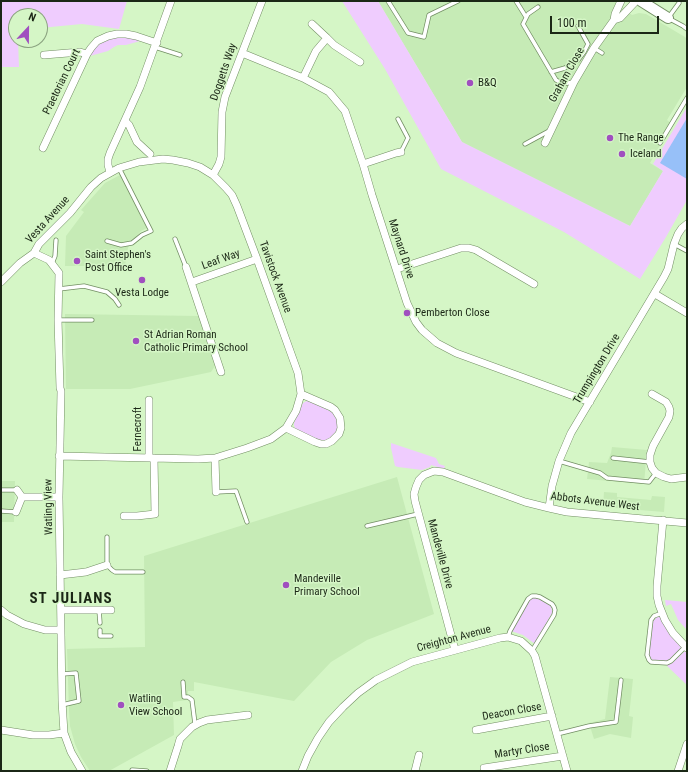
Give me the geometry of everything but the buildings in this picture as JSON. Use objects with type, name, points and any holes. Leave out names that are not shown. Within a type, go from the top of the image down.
[{"type":"street","points":[[110,172],[108,159],[140,87],[171,1]]},
{"type":"street","name":"Doggetts Way","points":[[213,175],[221,157],[222,112],[225,97],[262,1]]},
{"type":"street","name":"Graham Close","points":[[545,143],[574,82],[594,48],[614,20],[621,1]]},
{"type":"street","name":"Graham Close","points":[[614,20],[620,18],[636,1]]},
{"type":"street","points":[[641,1],[668,18]]},
{"type":"street","points":[[312,24],[334,45],[360,62]]},
{"type":"street","name":"Praetorian Court","points":[[42,148],[87,54],[97,42],[108,36],[126,34],[136,36],[156,45]]},
{"type":"street","points":[[303,78],[316,51],[326,38]]},
{"type":"street","points":[[44,55],[80,52],[87,54]]},
{"type":"street","name":"Maynard Drive","points":[[242,53],[303,78],[329,92],[346,111],[407,303],[416,322],[422,330],[437,343],[456,353],[590,402]]},
{"type":"street","points":[[125,121],[131,128],[137,142],[150,154]]},
{"type":"street","points":[[363,164],[400,152]]},
{"type":"street","name":"Vesta Avenue","points":[[1,282],[20,263],[34,253],[39,244],[70,213],[91,187],[110,172],[139,162],[163,159],[188,163],[200,167],[213,175]]},
{"type":"street","name":"Tavistock Avenue","points":[[60,456],[198,460],[215,458],[271,439],[286,428],[296,411],[301,394],[298,373],[237,206],[232,195],[213,175]]},
{"type":"street","name":"Trumpington Drive","points":[[549,508],[552,486],[559,462],[571,433],[655,294],[668,269],[678,234],[687,224]]},
{"type":"street","points":[[397,270],[461,248],[469,248],[476,250],[534,284]]},
{"type":"street","points":[[34,253],[50,260],[51,262]]},
{"type":"street","name":"Leaf Way","points":[[192,282],[257,259]]},
{"type":"street","name":"Watling View","points":[[51,262],[58,273],[59,289],[58,320],[61,391],[60,575],[62,705],[64,733],[71,752],[82,771]]},
{"type":"street","name":"Leaf Way","points":[[186,267],[221,372]]},
{"type":"street","points":[[655,294],[687,313]]},
{"type":"street","points":[[286,428],[322,444],[332,441],[339,434],[341,428],[340,418],[335,410],[301,394]]},
{"type":"street","points":[[652,394],[666,402],[670,411],[669,417],[653,446],[650,455],[652,468],[656,474],[671,479],[687,477]]},
{"type":"street","name":"Fernecroft","points":[[124,516],[154,514],[149,400]]},
{"type":"street","points":[[215,458],[216,492]]},
{"type":"street","name":"Abbots Avenue West","points":[[434,471],[444,472],[525,502],[567,512],[687,523]]},
{"type":"street","name":"Mandeville Drive","points":[[434,471],[424,475],[419,480],[414,494],[414,501],[456,650]]},
{"type":"street","points":[[17,490],[22,497]]},
{"type":"street","points":[[22,497],[60,497]]},
{"type":"street","points":[[16,512],[22,497]]},
{"type":"street","points":[[663,520],[657,596],[665,620],[673,633],[686,647]]},
{"type":"street","points":[[60,575],[86,572],[108,565]]},
{"type":"street","points":[[1,610],[24,624],[45,630],[61,630]]},
{"type":"street","points":[[61,610],[111,610]]},
{"type":"street","name":"Creighton Avenue","points":[[302,771],[308,756],[329,722],[358,693],[376,680],[412,662],[500,638],[514,638],[521,641],[532,650]]},
{"type":"street","points":[[532,650],[568,771]]},
{"type":"street","points":[[170,771],[180,740],[192,727],[208,720],[248,715]]},
{"type":"street","name":"Deacon Close","points":[[476,730],[552,716]]},
{"type":"street","points":[[1,730],[33,735],[64,733]]},
{"type":"street","points":[[678,771],[685,759],[687,744]]},
{"type":"street","points":[[415,771],[419,755]]},
{"type":"street","name":"Martyr Close","points":[[484,768],[563,756]]},
{"type":"lane","points":[[388,1],[408,33],[424,37],[429,15],[458,1]]},
{"type":"lane","points":[[516,1],[526,17]]},
{"type":"lane","points":[[679,3],[668,18],[687,29]]},
{"type":"lane","points":[[538,7],[528,14],[523,24],[556,80],[563,84],[574,82]]},
{"type":"lane","points":[[551,72],[565,68],[578,60],[584,52],[588,44],[578,26]]},
{"type":"lane","points":[[156,45],[180,55]]},
{"type":"lane","points":[[594,48],[602,53]]},
{"type":"lane","points":[[660,143],[687,98]]},
{"type":"lane","points":[[398,119],[408,138],[400,152]]},
{"type":"lane","points":[[525,144],[551,130]]},
{"type":"lane","points":[[107,241],[120,245],[132,243],[142,235],[151,231],[119,168]]},
{"type":"lane","points":[[174,239],[186,267]]},
{"type":"lane","points":[[51,262],[55,256],[56,240]]},
{"type":"lane","points":[[674,244],[687,251]]},
{"type":"lane","points":[[59,289],[84,286],[107,292],[119,305]]},
{"type":"lane","points":[[58,320],[92,320]]},
{"type":"lane","points":[[613,458],[650,462]]},
{"type":"lane","points":[[559,462],[600,473],[607,478],[649,482],[656,474]]},
{"type":"lane","points":[[1,490],[17,490]]},
{"type":"lane","points":[[216,492],[236,491],[247,522]]},
{"type":"lane","points":[[1,512],[16,512]]},
{"type":"lane","points":[[368,526],[418,514]]},
{"type":"lane","points":[[108,537],[108,565],[112,570],[115,572],[143,572]]},
{"type":"lane","points":[[508,637],[528,600],[532,596],[540,597],[552,604],[555,610],[554,615],[532,650]]},
{"type":"lane","points":[[100,610],[100,623]]},
{"type":"lane","points":[[662,613],[654,616],[651,620],[647,655],[649,660],[651,662],[667,663],[686,647]]},
{"type":"lane","points":[[100,630],[100,636],[111,636]]},
{"type":"lane","points":[[61,674],[76,673],[79,701],[62,705]]},
{"type":"lane","points":[[557,734],[589,726],[616,722],[621,680]]},
{"type":"lane","points":[[183,682],[184,697],[188,697],[192,700],[195,725]]},
{"type":"lane","points":[[132,770],[147,771]]},
{"type":"shaded area","points":[[1,1],[127,1],[119,29],[82,24],[48,27],[48,8],[8,8],[8,48],[18,48],[19,67],[1,67]]},
{"type":"shaded area","points":[[342,1],[378,1],[462,142],[630,226],[663,171],[653,164],[687,107],[687,200],[640,279],[564,232],[441,169],[385,69]]},
{"type":"shaded area","points":[[378,1],[616,1],[632,15],[639,13],[646,14],[685,37],[687,39],[687,87],[667,120],[672,124],[650,163],[663,171],[630,226],[462,142]]},
{"type":"shaded area","points":[[115,37],[131,38],[140,41],[126,45],[118,45],[108,51],[90,56],[95,48],[101,43]]},
{"type":"shaded area","points":[[120,175],[147,228],[141,231],[131,242],[128,248],[125,266],[65,266],[66,236],[84,212],[81,210],[105,183]]},
{"type":"shaded area","name":"St Adrian Roman Catholic Primary School","points":[[65,314],[199,316],[215,366],[211,372],[130,389],[66,389]]},
{"type":"shaded area","points":[[311,401],[332,412],[337,418],[338,428],[329,439],[319,441],[295,429],[294,423],[303,403]]},
{"type":"shaded area","points":[[391,443],[436,458],[439,464],[445,466],[444,469],[431,465],[430,467],[422,470],[395,466]]},
{"type":"shaded area","points":[[612,447],[647,450],[644,484],[587,479],[589,462],[607,463]]},
{"type":"shaded area","name":"Mandeville Primary School","points":[[397,477],[434,614],[367,640],[331,662],[294,701],[194,682],[194,691],[188,691],[187,700],[173,702],[174,735],[109,771],[90,771],[75,744],[70,726],[67,649],[145,647],[144,556]]},
{"type":"shaded area","points":[[1,481],[15,481],[14,522],[1,522]]},
{"type":"shaded area","points":[[604,492],[617,493],[617,497],[651,500],[652,496],[665,497],[664,512],[603,507]]},
{"type":"shaded area","points":[[535,597],[549,604],[551,606],[552,613],[535,644],[523,635],[511,631],[530,599]]},
{"type":"shaded area","points":[[665,600],[687,602],[687,630],[678,620],[671,604],[666,606]]},
{"type":"shaded area","points":[[657,617],[660,617],[668,631],[682,647],[667,661],[653,660],[649,654],[653,621]]},
{"type":"shaded area","points":[[685,651],[687,653],[687,685],[666,665],[672,663]]},
{"type":"shaded area","points":[[610,677],[633,679],[629,716],[633,717],[631,738],[610,734],[594,739],[589,723],[605,719]]},
{"type":"water","points":[[687,118],[687,179],[660,163]]},
{"type":"place","name":"B&Q","points":[[470,83]]},
{"type":"place","name":"The Range","points":[[610,138]]},
{"type":"place","name":"Iceland","points":[[622,154]]},
{"type":"place","name":"Saint Stephen's Post Office","points":[[77,261]]},
{"type":"place","name":"Vesta Lodge","points":[[142,280]]},
{"type":"place","name":"Pemberton Close","points":[[407,313]]},
{"type":"place","name":"St Adrian Roman Catholic Primary School","points":[[136,341]]},
{"type":"place","name":"Mandeville Primary School","points":[[286,585]]},
{"type":"place","name":"Watling View School","points":[[121,705]]},
{"type":"district","name":"ST JULIANS","points":[[71,599]]}]
